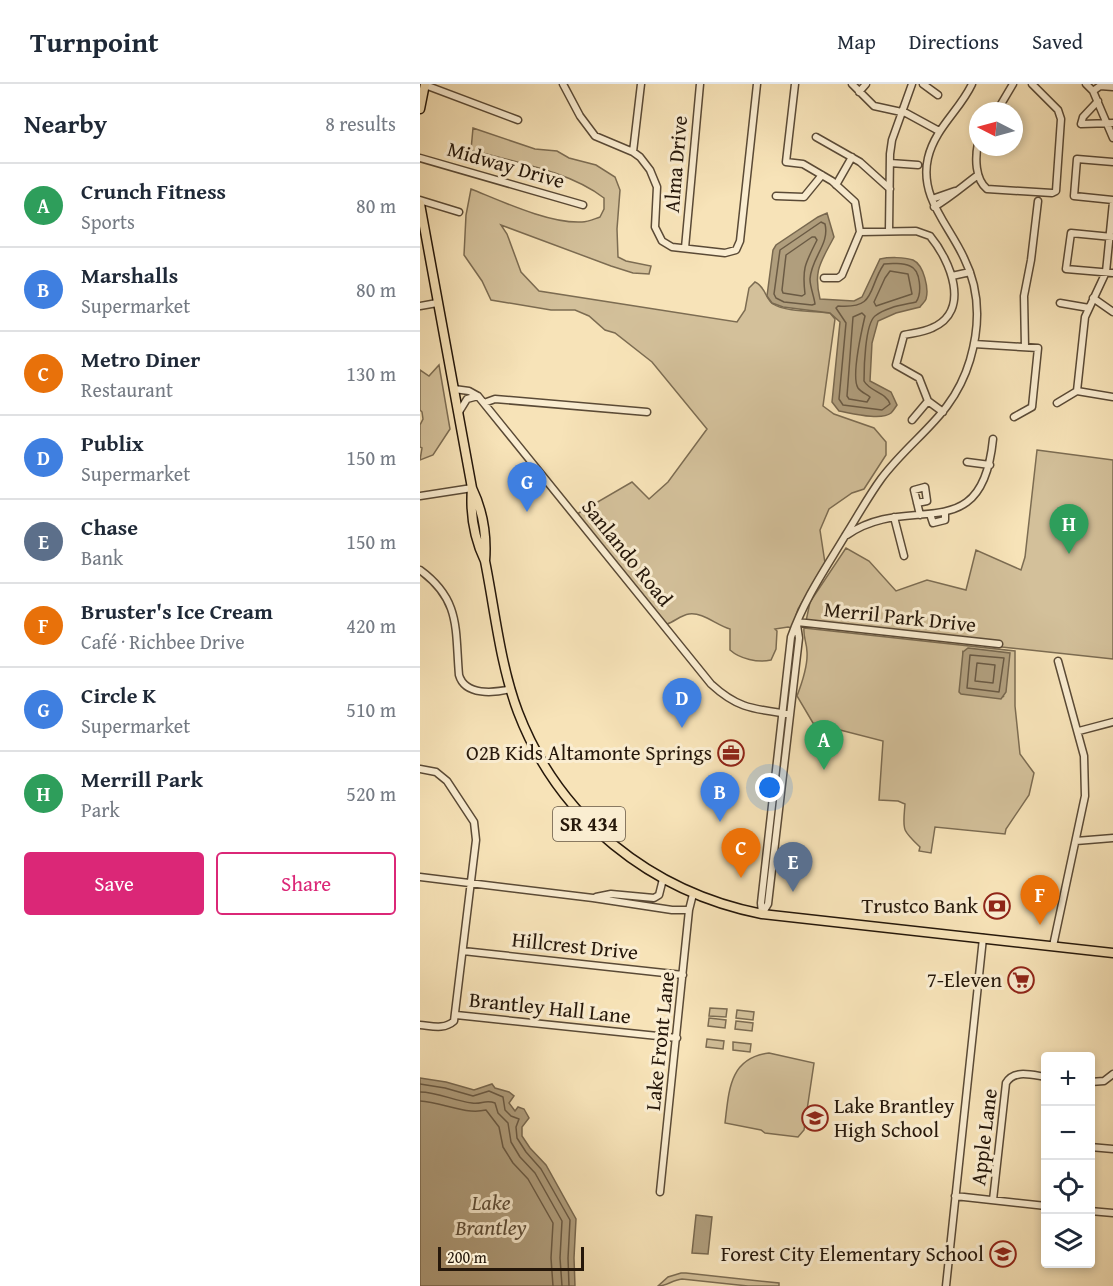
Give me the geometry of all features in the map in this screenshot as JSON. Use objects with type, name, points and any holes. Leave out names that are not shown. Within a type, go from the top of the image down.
[{"type":"main road","points":[[420,109],[425,84]]},
{"type":"main road","name":"SR 434","points":[[420,202],[472,488],[480,505],[487,543],[485,561],[511,689],[530,741],[563,794],[583,818],[630,859],[663,879],[693,894],[734,908],[762,914],[1113,952]]},
{"type":"street","points":[[425,84],[518,120]]},
{"type":"street","points":[[563,84],[580,116],[595,136],[633,152],[645,163],[654,178],[657,195],[655,227],[658,237],[667,245],[725,253],[736,250],[740,241],[757,84]]},
{"type":"street","points":[[633,152],[641,84]]},
{"type":"street","name":"Alma Drive","points":[[685,248],[700,84]]},
{"type":"street","points":[[795,84],[786,162],[804,164],[836,185],[855,202],[860,232],[842,275],[838,278],[825,278]]},
{"type":"street","points":[[852,84],[874,106],[901,112],[939,131]]},
{"type":"street","points":[[859,92],[866,84]]},
{"type":"street","points":[[889,231],[892,140],[912,84]]},
{"type":"street","points":[[924,84],[938,95]]},
{"type":"street","points":[[762,914],[768,904],[786,713],[799,638],[797,622],[807,598],[881,478],[943,412],[963,379],[974,344],[977,304],[970,272],[956,241],[934,207],[927,170],[929,156],[939,131],[967,95],[972,84]]},
{"type":"street","points":[[1002,102],[1013,84]]},
{"type":"street","points":[[978,156],[978,175],[987,189],[1052,193],[1056,191],[1061,119],[1058,110],[1032,84]]},
{"type":"street","points":[[1086,84],[1093,91],[1110,122],[1113,138]]},
{"type":"street","points":[[1093,91],[1100,86],[1113,87]]},
{"type":"street","points":[[1098,101],[1083,117],[1081,124],[1110,122]]},
{"type":"street","points":[[816,136],[860,162],[890,189]]},
{"type":"street","points":[[836,185],[852,157]]},
{"type":"street","name":"Midway Drive","points":[[420,158],[583,205]]},
{"type":"street","points":[[1077,391],[1085,317],[1093,298],[1110,272],[1113,201],[1074,196],[1077,159],[1113,162]]},
{"type":"street","points":[[890,162],[918,165]]},
{"type":"street","points":[[776,195],[804,197],[822,175]]},
{"type":"street","points":[[932,199],[955,191],[978,175]]},
{"type":"street","points":[[934,207],[953,196],[955,191]]},
{"type":"street","points":[[1025,347],[1024,296],[1038,201]]},
{"type":"street","points":[[420,202],[459,212]]},
{"type":"street","points":[[860,232],[916,231],[930,236],[952,276],[956,298],[945,319],[932,328],[904,335],[896,365],[919,378],[928,401],[943,412]]},
{"type":"street","points":[[1110,272],[1066,269],[1071,233],[1111,237]]},
{"type":"street","points":[[952,276],[970,272]]},
{"type":"street","points":[[1093,298],[1113,312]]},
{"type":"street","points":[[420,306],[437,303]]},
{"type":"street","points":[[1060,303],[1089,308]]},
{"type":"street","points":[[974,344],[1004,344],[1038,348],[1034,403],[1032,407],[1014,417]]},
{"type":"street","points":[[454,389],[469,391],[478,396]]},
{"type":"street","points":[[1057,404],[1077,391],[1113,397]]},
{"type":"street","points":[[458,412],[467,399],[478,396]]},
{"type":"street","name":"Sanlando Road","points":[[478,396],[711,684],[735,702],[748,708],[786,713]]},
{"type":"street","points":[[484,403],[495,399],[647,412]]},
{"type":"street","points":[[912,420],[928,401]]},
{"type":"street","points":[[844,538],[872,522],[894,517],[945,512],[970,500],[981,488],[990,465],[993,439]]},
{"type":"street","points":[[968,462],[990,465]]},
{"type":"street","points":[[917,502],[926,502],[928,498],[926,487],[914,490],[920,515]]},
{"type":"street","points":[[420,496],[472,488]]},
{"type":"street","points":[[858,514],[872,522]]},
{"type":"street","points":[[894,517],[904,556]]},
{"type":"street","points":[[420,570],[442,590],[451,605],[459,675],[464,686],[469,689],[494,692],[511,689]]},
{"type":"street","name":"Merril Park Drive","points":[[797,622],[999,645]]},
{"type":"street","points":[[1053,946],[1085,796],[1084,756],[1079,731],[1058,661]]},
{"type":"street","points":[[1079,731],[1113,722]]},
{"type":"street","points":[[420,769],[436,772],[442,776],[474,822],[476,840],[456,1015],[454,1021],[448,1026],[420,1025]]},
{"type":"street","points":[[1076,841],[1113,838]]},
{"type":"street","points":[[420,877],[689,910]]},
{"type":"street","points":[[593,898],[611,894],[654,898],[658,895],[663,879]]},
{"type":"street","name":"Lake Front Lane","points":[[660,1192],[689,910],[693,894]]},
{"type":"street","points":[[946,1286],[983,938]]},
{"type":"street","name":"Hillcrest Drive","points":[[463,951],[684,975]]},
{"type":"street","name":"Brantley Hall Lane","points":[[456,1015],[677,1038]]},
{"type":"street","name":"Apple Lane","points":[[993,1200],[1005,1088],[1009,1078],[1019,1074],[1041,1076]]},
{"type":"street","points":[[1095,1082],[1104,1082],[1112,1076]]},
{"type":"street","points":[[1095,1147],[1113,1149]]},
{"type":"street","points":[[955,1196],[1041,1205]]},
{"type":"street","points":[[1095,1212],[1113,1214]]},
{"type":"shaded area","points":[[473,128],[535,149],[557,151],[569,158],[596,165],[615,177],[620,190],[617,229],[618,257],[651,266],[649,274],[633,273],[501,225],[507,234],[521,272],[539,291],[737,322],[745,310],[749,288],[755,282],[761,286],[770,301],[778,307],[830,313],[835,319],[823,406],[834,414],[874,428],[886,442],[886,455],[864,489],[852,493],[829,509],[820,530],[825,563],[798,609],[792,628],[775,629],[777,631],[776,649],[771,660],[749,660],[734,653],[730,650],[730,629],[699,615],[686,615],[667,624],[577,514],[632,482],[649,499],[668,482],[707,429],[652,362],[615,333],[605,330],[589,316],[575,310],[551,310],[491,300],[482,281],[464,255],[466,215],[471,189],[526,211],[569,222],[584,222],[600,217],[604,209],[604,198],[558,174],[471,150]]},
{"type":"shaded area","points":[[439,365],[450,429],[433,455],[420,460],[422,448],[420,447],[420,425],[423,419],[420,410],[420,370],[429,376]]},
{"type":"shaded area","points":[[1037,450],[1113,460],[1113,659],[805,626],[810,602],[846,548],[869,561],[896,591],[927,580],[966,590],[976,550],[1021,570],[1025,557]]},
{"type":"shaded area","points":[[804,628],[1015,651],[1015,706],[1020,754],[1034,773],[1029,795],[1005,834],[935,827],[931,853],[919,851],[920,847],[906,832],[905,804],[898,801],[879,800],[883,741],[813,723],[797,696],[807,663]],"holes":[[[963,652],[1004,697],[963,660]]]},
{"type":"shaded area","points":[[710,1008],[727,1009],[726,1017],[709,1016]]},
{"type":"shaded area","points":[[737,1010],[754,1012],[753,1020],[736,1018]]},
{"type":"shaded area","points":[[709,1018],[726,1020],[725,1028],[708,1026]]},
{"type":"shaded area","points":[[736,1021],[753,1023],[752,1031],[735,1029]]},
{"type":"shaded area","points":[[707,1039],[724,1041],[723,1049],[706,1047]]},
{"type":"shaded area","points":[[733,1042],[751,1044],[750,1052],[733,1050]]},
{"type":"shaded area","points":[[769,1053],[814,1063],[804,1130],[798,1137],[765,1133],[761,1130],[725,1123],[730,1088],[739,1069],[756,1056]]},
{"type":"shaded area","points":[[681,1273],[779,1283],[779,1286],[748,1286],[682,1279],[658,1286],[668,1277]]},
{"type":"water","points":[[827,213],[834,237],[818,273],[820,299],[854,301],[862,297],[880,259],[913,260],[920,267],[925,278],[927,295],[920,307],[896,313],[878,321],[872,343],[870,381],[891,392],[897,405],[891,413],[886,415],[866,416],[839,411],[832,402],[840,322],[830,313],[783,307],[772,303],[767,296],[773,250],[776,245]]},
{"type":"water","points":[[968,648],[1010,653],[1006,692],[1001,699],[959,692],[963,652]]},
{"type":"water","name":"Lake Brantley","points":[[420,1078],[474,1090],[492,1084],[495,1088],[514,1096],[509,1103],[515,1111],[518,1107],[524,1109],[529,1118],[522,1127],[522,1136],[546,1165],[576,1219],[575,1286],[420,1286]]},
{"type":"water","points":[[696,1215],[712,1217],[708,1254],[692,1253]]},
{"type":"place","name":"Circle K","points":[[527,512]]},
{"type":"place","name":"Merrill Park","points":[[1069,554]]},
{"type":"place","name":"Publix","points":[[682,728]]},
{"type":"place","name":"O2B Kids Altamonte Springs","points":[[731,753]]},
{"type":"place","name":"Crunch Fitness","points":[[824,770]]},
{"type":"place","name":"Marshalls","points":[[720,822]]},
{"type":"place","name":"Metro Diner","points":[[741,878]]},
{"type":"place","name":"Chase","points":[[793,892]]},
{"type":"place","name":"Trustco Bank","points":[[997,906]]},
{"type":"place","name":"Bruster's Ice Cream","points":[[1040,925]]},
{"type":"place","name":"7-Eleven","points":[[1021,980]]},
{"type":"place","name":"Lake Brantley High School","points":[[815,1118]]},
{"type":"place","name":"Forest City Elementary School","points":[[1003,1254]]}]
